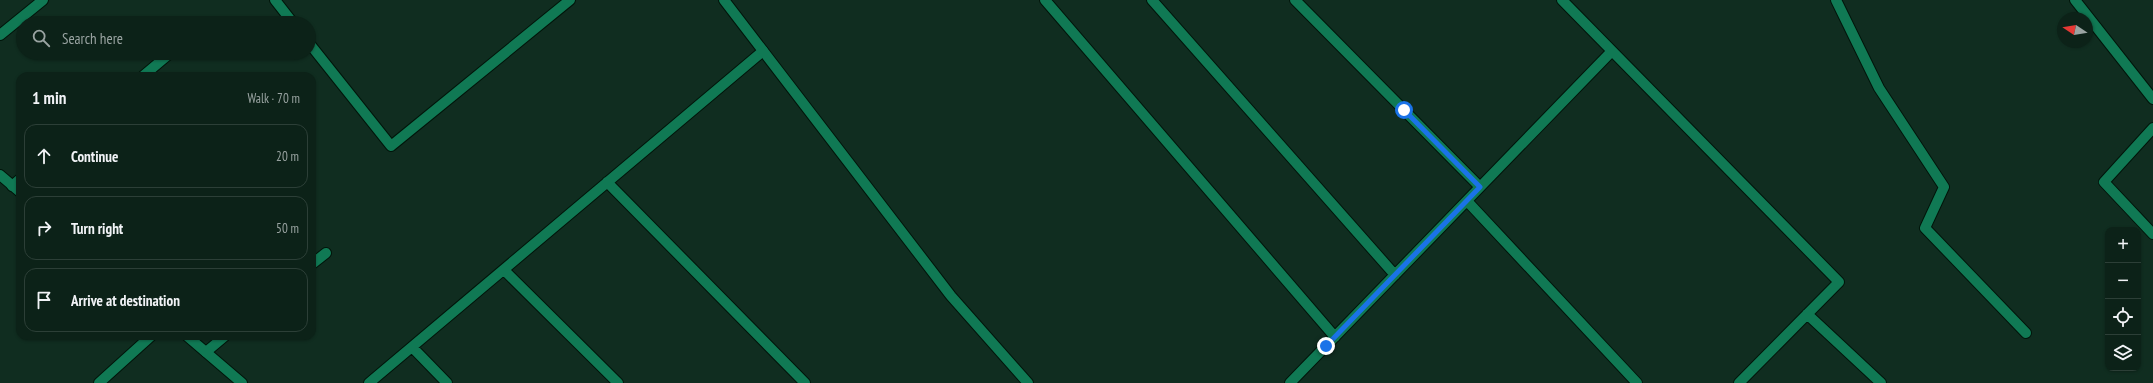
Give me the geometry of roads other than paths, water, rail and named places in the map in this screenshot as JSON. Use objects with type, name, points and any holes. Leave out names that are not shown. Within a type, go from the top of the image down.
[{"type":"street","points":[[23,16],[43,0]]},
{"type":"street","points":[[275,0],[288,16]]},
{"type":"street","points":[[316,52],[391,146],[570,0]]},
{"type":"street","points":[[724,0],[951,296],[1028,383]]},
{"type":"street","points":[[1045,0],[1335,337]]},
{"type":"street","points":[[1152,0],[1395,275]]},
{"type":"street","points":[[1295,0],[1480,187]]},
{"type":"street","points":[[1562,0],[1839,282],[1739,383]]},
{"type":"street","points":[[1836,0],[1879,88],[1944,187],[1925,228],[2026,333]]},
{"type":"street","points":[[2075,0],[2153,99]]},
{"type":"street","points":[[0,35],[16,22]]},
{"type":"street","points":[[369,383],[763,51]]},
{"type":"street","points":[[1290,383],[1612,51]]},
{"type":"street","points":[[148,72],[162,60]]},
{"type":"street","points":[[2153,128],[2104,182],[2153,234]]},
{"type":"street","points":[[0,175],[16,185]]},
{"type":"street","points":[[607,182],[805,383]]},
{"type":"street","points":[[1466,201],[1637,383]]},
{"type":"street","points":[[316,261],[326,253]]},
{"type":"street","points":[[504,270],[618,383]]},
{"type":"street","points":[[1807,314],[1881,383]]},
{"type":"street","points":[[99,383],[147,340]]},
{"type":"street","points":[[192,340],[242,383]]},
{"type":"street","points":[[206,352],[220,340]]},
{"type":"street","points":[[412,347],[447,383]]}]
